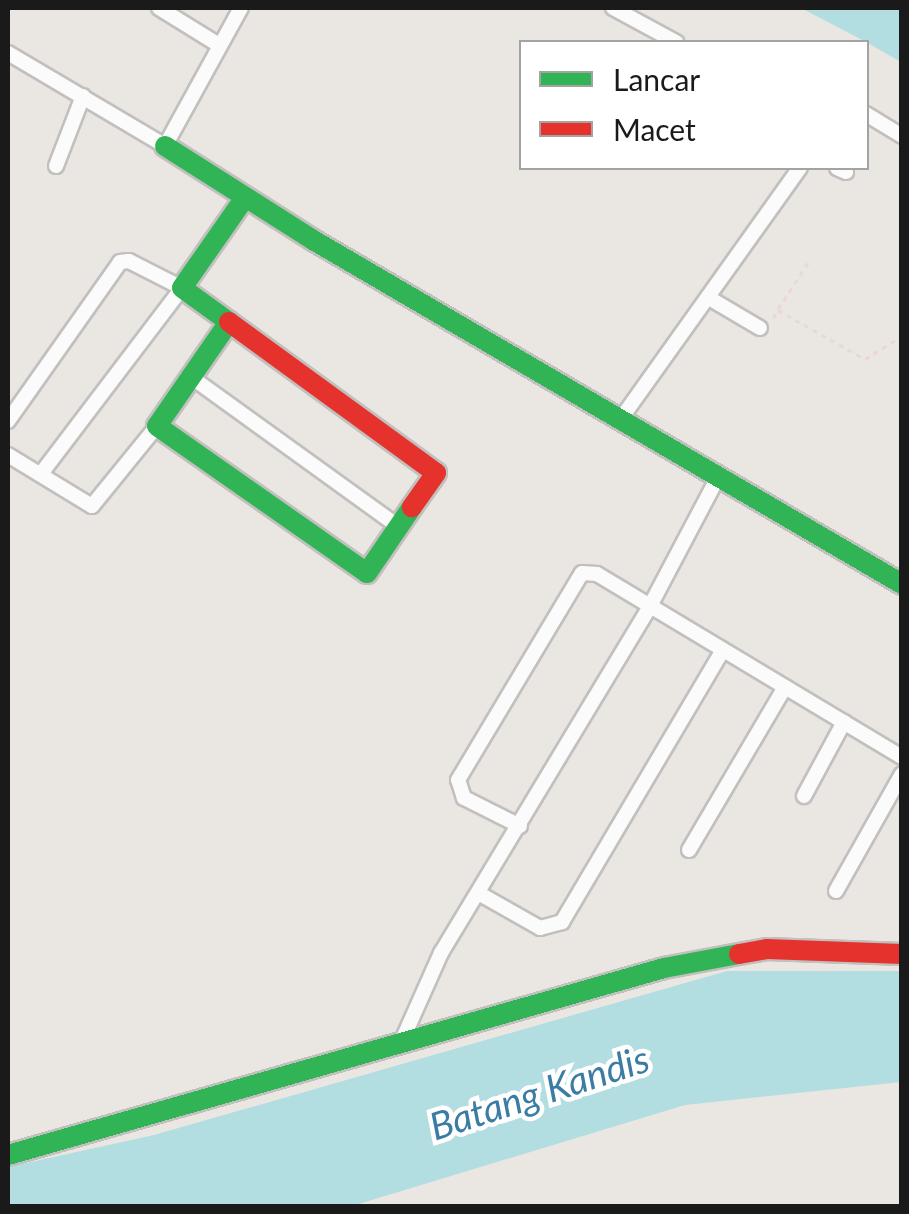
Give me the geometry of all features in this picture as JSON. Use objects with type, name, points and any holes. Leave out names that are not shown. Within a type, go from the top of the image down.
[{"type":"street","points":[[158,8],[219,45]]},
{"type":"street","points":[[166,146],[241,8]]},
{"type":"street","points":[[612,8],[672,40]]},
{"type":"street","points":[[8,53],[166,146],[244,199],[902,584]]},
{"type":"street","points":[[56,166],[83,96]]},
{"type":"street","points":[[869,116],[902,136]]},
{"type":"street","points":[[620,420],[799,170]]},
{"type":"street","points":[[41,474],[244,199]]},
{"type":"street","points":[[8,422],[120,262],[130,261],[182,288],[436,473],[400,528],[361,574],[157,426]]},
{"type":"street","points":[[708,298],[760,328]]},
{"type":"street","points":[[8,454],[97,505],[229,322]]},
{"type":"street","points":[[191,377],[400,528]]},
{"type":"street","points":[[400,1044],[427,978],[650,606],[719,475]]},
{"type":"street","points":[[520,826],[464,798],[458,787],[506,695],[582,573],[597,574],[902,757]]},
{"type":"street","points":[[480,894],[540,928],[562,922],[722,650]]},
{"type":"street","points":[[689,850],[785,687]]},
{"type":"street","points":[[804,796],[844,722]]},
{"type":"street","points":[[836,892],[902,774]]},
{"type":"street","points":[[8,1155],[721,955],[793,949],[902,954]]},
{"type":"path","points":[[760,328],[778,310],[809,262]]},
{"type":"path","points":[[778,310],[843,352],[864,359],[902,336]]},
{"type":"water","points":[[801,8],[901,8],[901,62],[869,44],[869,40]]},
{"type":"water","name":"Batang Kandis","points":[[727,971],[901,971],[901,1082],[685,1105],[352,1206],[8,1206],[8,1167],[154,1135]]},
{"type":"traffic: fast","points":[[165,146],[313,240],[902,584]]},
{"type":"traffic: fast","points":[[244,199],[182,288],[229,322],[157,426],[367,573],[412,507]]},
{"type":"traffic: fast","points":[[8,1155],[664,968],[739,954]]},
{"type":"traffic: jam","points":[[229,322],[436,473],[412,507]]},
{"type":"traffic: jam","points":[[739,954],[767,949],[902,954]]}]
